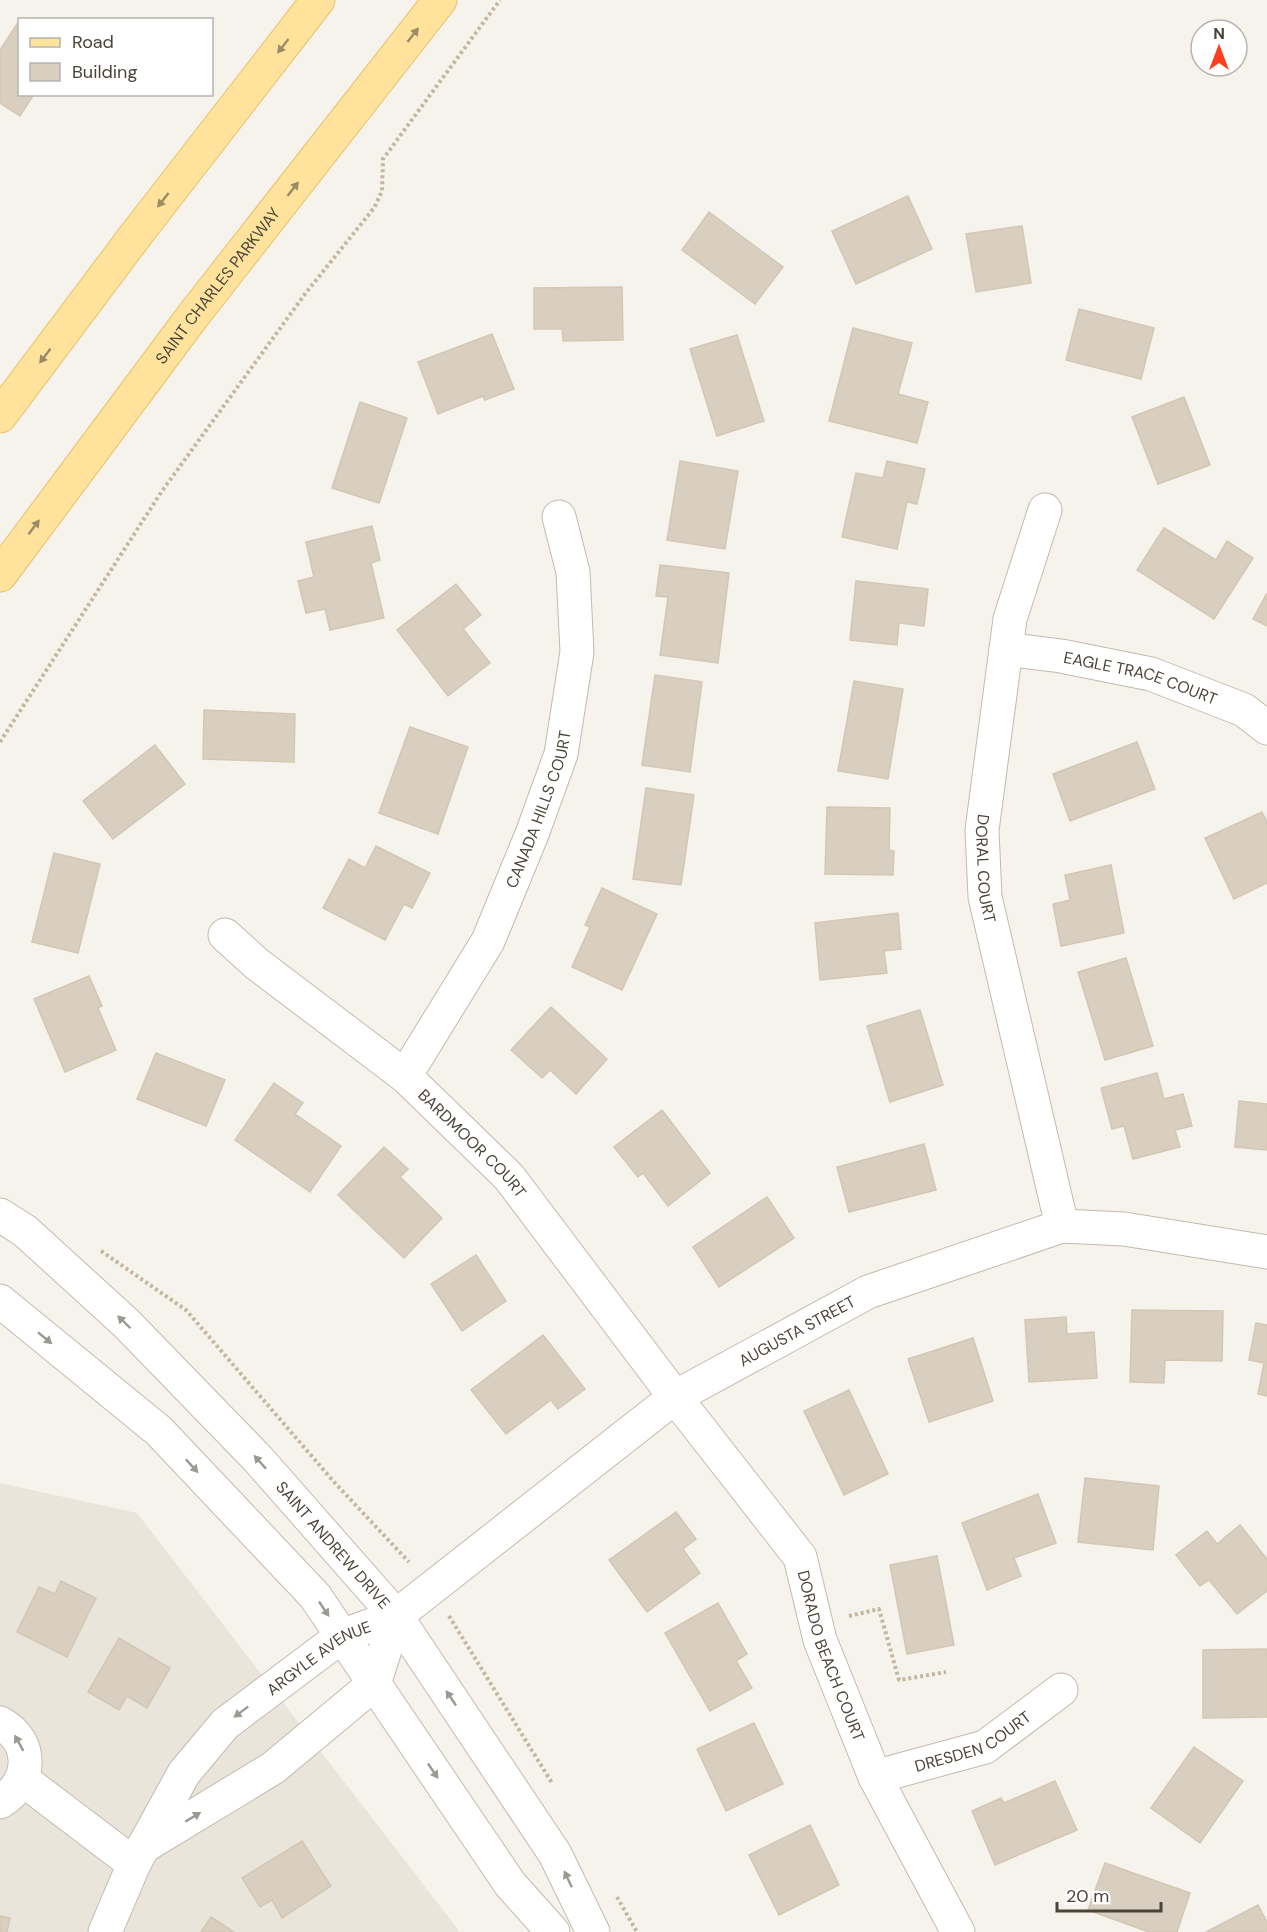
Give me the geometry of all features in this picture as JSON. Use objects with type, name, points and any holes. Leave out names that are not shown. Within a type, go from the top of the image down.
[{"type":"main road","points":[[0,416],[318,0]]},
{"type":"main road","name":"SAINT CHARLES PARKWAY","points":[[0,575],[192,317],[440,0]]},
{"type":"street","name":"DORAL COURT","points":[[1045,510],[1010,619],[982,830],[985,897],[1062,1226]]},
{"type":"street","name":"CANADA HILLS COURT","points":[[405,1076],[488,941],[532,834],[561,754],[577,652],[573,572],[559,517]]},
{"type":"street","name":"EAGLE TRACE COURT","points":[[1006,649],[1061,656],[1151,674],[1244,710],[1267,728]]},
{"type":"street","name":"BARDMOOR COURT","points":[[225,935],[257,964],[405,1076],[509,1177],[675,1397]]},
{"type":"street","name":"SAINT ANDREW DRIVE","points":[[0,1215],[25,1231],[126,1323],[258,1459],[396,1616],[555,1854],[593,1932]]},
{"type":"street","name":"AUGUSTA STREET","points":[[396,1616],[675,1397],[868,1292],[1062,1226],[1124,1229],[1267,1252]]},
{"type":"street","points":[[0,1301],[159,1431],[315,1596],[510,1884],[554,1932]]},
{"type":"street","name":"DORADO BEACH COURT","points":[[675,1397],[800,1557],[820,1640],[875,1777],[958,1932]]},
{"type":"street","name":"ARGYLE AVENUE","points":[[105,1932],[139,1856],[184,1773],[225,1724],[342,1636],[396,1616]]},
{"type":"street","name":"ARGYLE AVENUE","points":[[375,1684],[396,1616]]},
{"type":"street","points":[[22,1779],[139,1856],[273,1768],[375,1684]]},
{"type":"street","name":"DRESDEN COURT","points":[[875,1777],[985,1747],[1061,1689]]},
{"type":"street","points":[[0,1724],[18,1737],[24,1751],[26,1765],[22,1779],[11,1795],[0,1802]]},
{"type":"path","points":[[0,742],[162,491],[312,285],[374,208],[382,191],[383,159],[500,0]]},
{"type":"path","points":[[98,1248],[186,1310],[334,1482],[414,1568]]},
{"type":"path","points":[[816,1624],[879,1609],[899,1680],[946,1672]]},
{"type":"shaded area","points":[[0,1483],[137,1513],[460,1932],[0,1932]]},
{"type":"building","points":[[18,25],[18,96],[33,96],[20,116],[0,103],[0,50]]},
{"type":"building","points":[[908,196],[932,249],[856,284],[832,231]]},
{"type":"building","points":[[709,212],[783,267],[755,304],[682,250]]},
{"type":"building","points":[[1022,226],[1031,283],[976,292],[966,234]]},
{"type":"building","points":[[622,287],[623,340],[563,341],[562,329],[534,329],[534,288]]},
{"type":"building","points":[[1079,309],[1154,328],[1141,379],[1066,360]]},
{"type":"building","points":[[853,328],[912,343],[898,394],[928,402],[917,443],[829,421]]},
{"type":"building","points":[[492,334],[514,389],[485,400],[483,396],[438,414],[418,362]]},
{"type":"building","points":[[737,335],[764,421],[717,436],[690,349]]},
{"type":"building","points":[[1184,397],[1210,465],[1158,484],[1132,417]]},
{"type":"building","points":[[360,402],[407,418],[379,503],[332,488]]},
{"type":"building","points":[[680,461],[738,471],[725,549],[667,540]]},
{"type":"building","points":[[887,461],[925,469],[917,504],[907,502],[897,549],[842,537],[856,473],[883,478]]},
{"type":"building","points":[[372,526],[380,560],[371,563],[384,618],[330,630],[325,609],[306,613],[298,581],[314,577],[306,542]]},
{"type":"building","points":[[1164,528],[1216,560],[1227,541],[1253,558],[1214,619],[1137,570]]},
{"type":"building","points":[[660,565],[729,573],[718,663],[660,655],[668,597],[656,596]]},
{"type":"building","points":[[856,581],[928,589],[924,626],[899,623],[897,645],[850,640]]},
{"type":"building","points":[[456,584],[481,615],[463,629],[490,663],[448,696],[397,630]]},
{"type":"building","points":[[1267,593],[1267,626],[1253,619]]},
{"type":"building","points":[[655,675],[702,682],[690,772],[642,765]]},
{"type":"building","points":[[854,681],[903,689],[888,779],[838,771]]},
{"type":"building","points":[[204,710],[295,714],[294,762],[203,759]]},
{"type":"building","points":[[410,727],[468,747],[438,834],[379,813]]},
{"type":"building","points":[[1137,742],[1155,789],[1070,821],[1053,774]]},
{"type":"building","points":[[155,745],[185,784],[113,839],[83,801]]},
{"type":"building","points":[[646,788],[694,795],[681,885],[633,879]]},
{"type":"building","points":[[827,807],[890,808],[889,850],[894,851],[893,875],[825,874]]},
{"type":"building","points":[[1262,812],[1267,822],[1267,883],[1234,899],[1205,838]]},
{"type":"building","points":[[376,846],[430,873],[412,908],[404,904],[385,940],[323,908],[349,859],[365,868]]},
{"type":"building","points":[[54,853],[100,864],[78,953],[32,942]]},
{"type":"building","points":[[1111,865],[1124,933],[1061,946],[1053,904],[1070,900],[1065,875]]},
{"type":"building","points":[[602,888],[657,914],[622,990],[572,967],[590,927],[585,925]]},
{"type":"building","points":[[898,913],[901,949],[884,951],[887,973],[820,980],[815,923]]},
{"type":"building","points":[[1126,958],[1153,1046],[1105,1060],[1078,972]]},
{"type":"building","points":[[89,976],[102,1006],[98,1008],[116,1050],[65,1072],[34,999]]},
{"type":"building","points":[[551,1007],[607,1059],[576,1094],[550,1070],[542,1078],[511,1050]]},
{"type":"building","points":[[920,1010],[943,1085],[890,1102],[867,1026]]},
{"type":"building","points":[[156,1053],[225,1080],[206,1126],[137,1099]]},
{"type":"building","points":[[1157,1073],[1164,1099],[1183,1094],[1192,1126],[1175,1130],[1180,1147],[1133,1159],[1124,1126],[1112,1129],[1101,1088]]},
{"type":"building","points":[[274,1083],[303,1103],[295,1114],[341,1146],[310,1192],[235,1140]]},
{"type":"building","points":[[1239,1101],[1267,1104],[1267,1150],[1235,1147]]},
{"type":"building","points":[[662,1110],[710,1173],[668,1206],[643,1173],[638,1177],[614,1147]]},
{"type":"building","points":[[924,1144],[936,1190],[849,1212],[837,1167]]},
{"type":"building","points":[[384,1147],[408,1169],[400,1177],[442,1218],[404,1258],[338,1195]]},
{"type":"building","points":[[767,1197],[794,1238],[719,1287],[693,1247]]},
{"type":"building","points":[[476,1255],[506,1301],[462,1331],[431,1284]]},
{"type":"building","points":[[1132,1310],[1223,1311],[1222,1361],[1165,1360],[1164,1383],[1130,1382]]},
{"type":"building","points":[[1066,1317],[1067,1334],[1094,1332],[1097,1378],[1029,1382],[1025,1320]]},
{"type":"building","points":[[1256,1323],[1267,1325],[1267,1396],[1258,1394],[1264,1363],[1249,1360]]},
{"type":"building","points":[[543,1335],[585,1389],[558,1409],[551,1400],[506,1434],[471,1390]]},
{"type":"building","points":[[973,1338],[993,1401],[929,1422],[908,1359]]},
{"type":"building","points":[[849,1390],[888,1474],[844,1495],[804,1411]]},
{"type":"building","points":[[1085,1478],[1159,1486],[1153,1550],[1078,1542]]},
{"type":"building","points":[[1038,1494],[1056,1543],[1014,1558],[1021,1576],[987,1590],[962,1523]]},
{"type":"building","points":[[676,1512],[696,1539],[683,1549],[700,1573],[647,1612],[609,1560]]},
{"type":"building","points":[[1240,1525],[1267,1559],[1267,1591],[1237,1614],[1209,1580],[1200,1586],[1176,1555],[1207,1531],[1217,1544]]},
{"type":"building","points":[[937,1556],[954,1645],[907,1654],[890,1565]]},
{"type":"building","points":[[61,1581],[96,1598],[67,1657],[17,1632],[39,1587],[55,1594]]},
{"type":"building","points":[[718,1603],[747,1654],[736,1661],[752,1688],[710,1711],[665,1633]]},
{"type":"building","points":[[119,1638],[170,1668],[147,1708],[127,1696],[119,1710],[88,1692]]},
{"type":"building","points":[[1267,1649],[1267,1717],[1203,1718],[1203,1650]]},
{"type":"building","points":[[754,1723],[783,1784],[726,1811],[697,1749]]},
{"type":"building","points":[[1194,1747],[1243,1781],[1200,1843],[1151,1808]]},
{"type":"building","points":[[1055,1781],[1077,1830],[995,1865],[972,1811],[1001,1798],[1004,1803]]},
{"type":"building","points":[[810,1825],[839,1885],[779,1915],[749,1855]]},
{"type":"building","points":[[302,1841],[331,1886],[282,1918],[272,1900],[260,1907],[242,1878]]},
{"type":"building","points":[[1105,1863],[1190,1893],[1177,1932],[1149,1932],[1088,1910]]},
{"type":"building","points":[[1258,1905],[1267,1922],[1267,1932],[1206,1932]]},
{"type":"building","points":[[0,1916],[10,1918],[7,1932],[0,1932]]},
{"type":"building","points":[[211,1917],[234,1932],[201,1932]]}]
